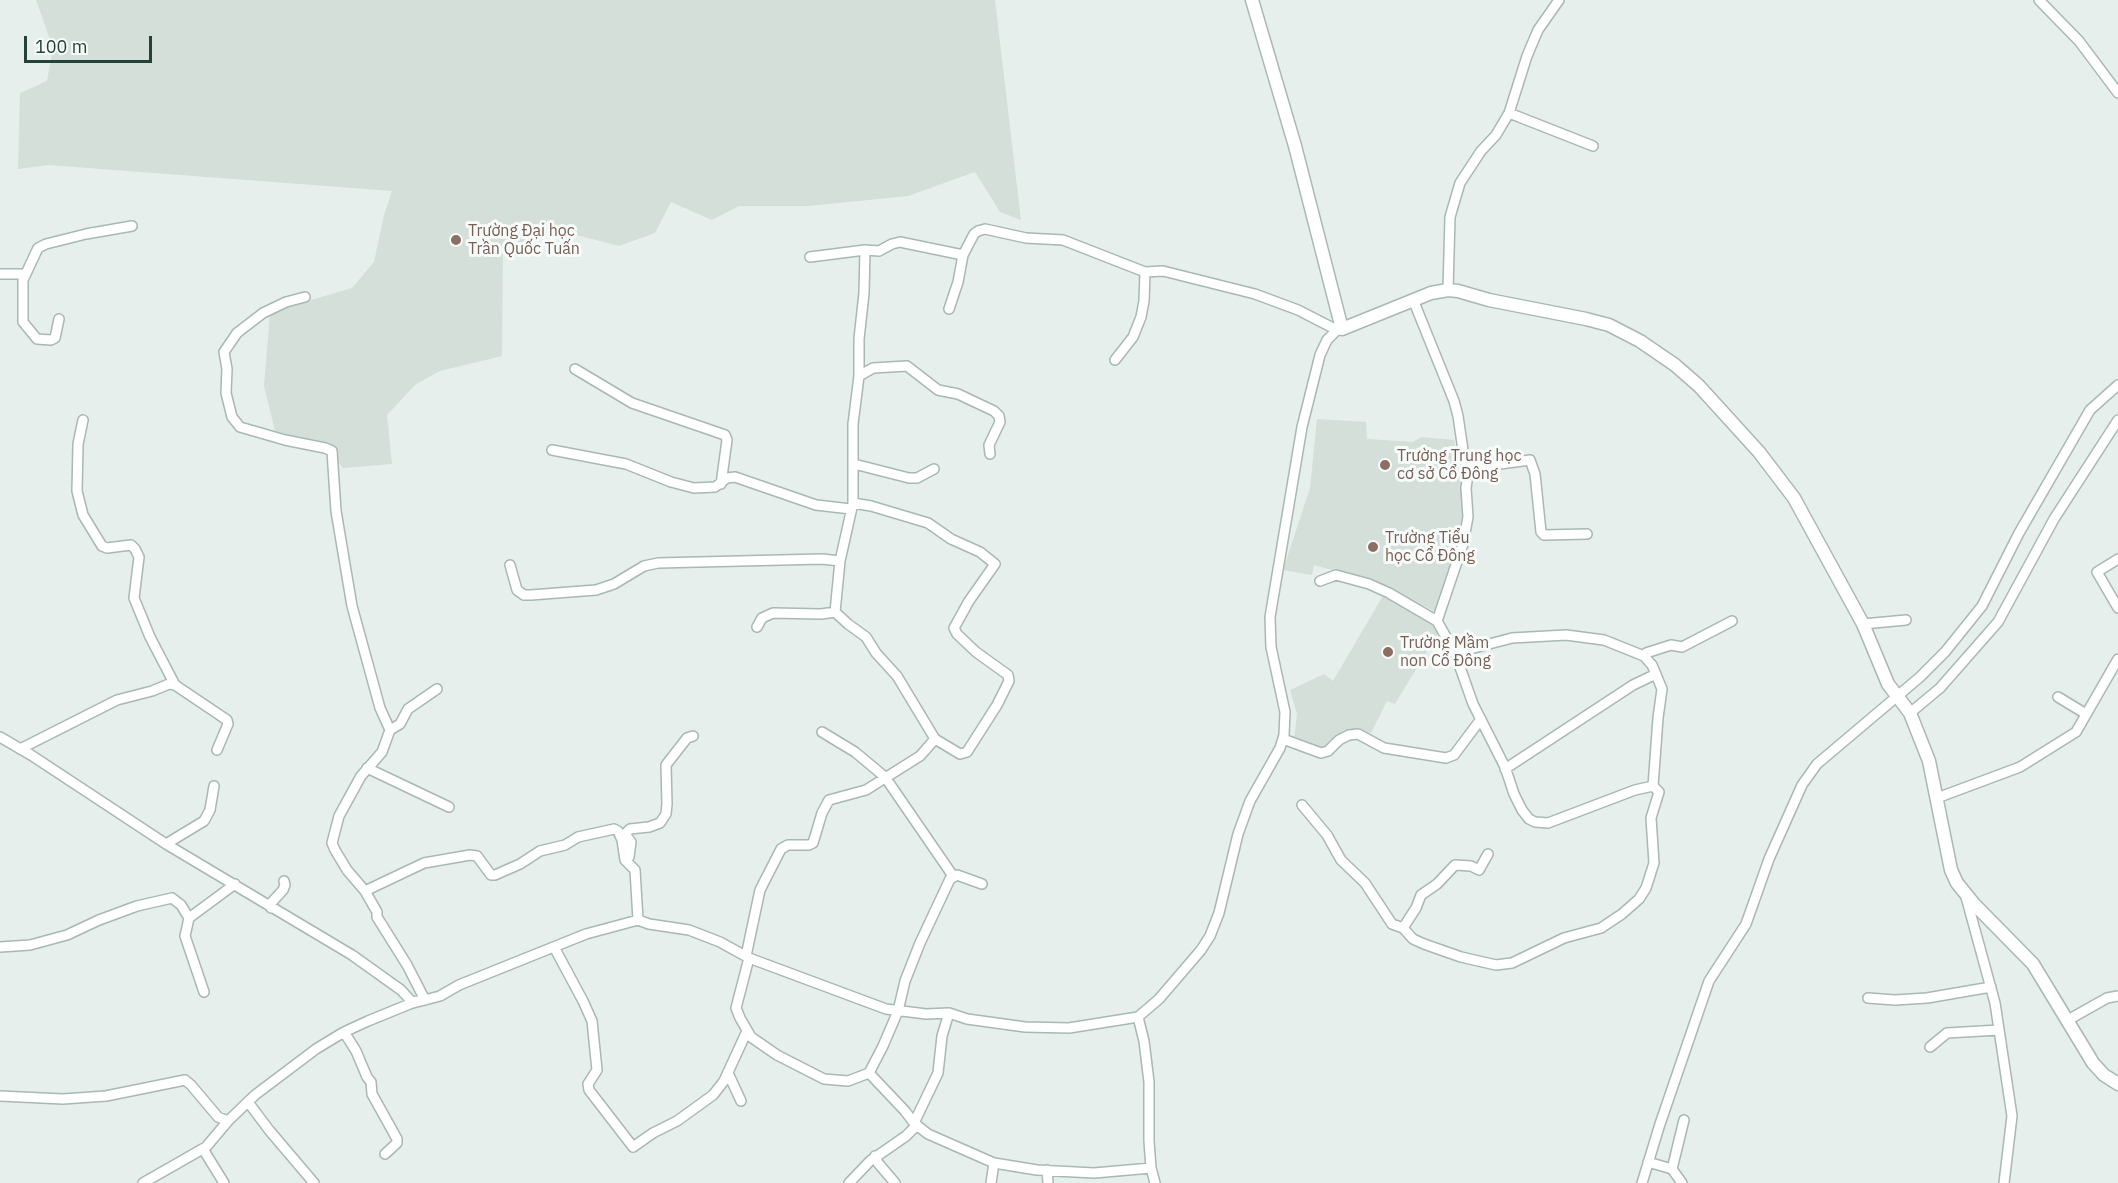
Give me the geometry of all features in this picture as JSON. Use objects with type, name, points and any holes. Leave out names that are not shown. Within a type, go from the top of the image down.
[{"type":"street","points":[[1252,0],[1296,146],[1340,329]]},
{"type":"street","points":[[1448,290],[1450,217],[1456,194],[1466,172],[1496,135],[1509,113],[1527,56],[1538,30],[1559,0]]},
{"type":"street","points":[[2039,0],[2079,41],[2118,93]]},
{"type":"street","points":[[1509,113],[1593,146]]},
{"type":"street","points":[[59,319],[55,338],[51,340],[38,339],[24,325],[22,316],[24,274],[36,251],[43,245],[132,226]]},
{"type":"street","points":[[949,309],[958,282],[963,255],[974,234],[985,229],[1026,238],[1063,240],[1145,272],[1163,271],[1255,294],[1340,329]]},
{"type":"street","points":[[810,257],[865,250],[879,251],[900,242],[963,255]]},
{"type":"street","points":[[835,612],[840,561],[852,506],[853,424],[859,376],[865,250]]},
{"type":"street","points":[[1115,360],[1133,337],[1141,317],[1145,272]]},
{"type":"street","points":[[0,274],[24,274]]},
{"type":"street","points":[[0,737],[126,816],[166,844],[352,955],[401,990],[413,1003],[440,996],[459,985],[586,934],[638,920],[649,924],[689,930],[720,942],[747,957],[886,1009],[926,1014],[949,1013],[967,1019],[1025,1027],[1069,1028],[1138,1017],[1159,999],[1201,950],[1210,936],[1219,913],[1238,834],[1250,801],[1283,739],[1285,711],[1271,647],[1270,617],[1302,427],[1320,355],[1327,340],[1340,329],[1414,302],[1431,293],[1448,290],[1586,319],[1625,332],[1675,365],[1699,386],[1755,448],[1794,498],[1863,624],[1888,684],[1904,705],[1926,750],[1951,870],[1965,893],[2033,964],[2093,1063],[2104,1075],[2118,1084]]},
{"type":"street","points":[[305,297],[286,302],[262,313],[237,333],[224,352],[228,369],[226,393],[232,417],[240,427],[332,451],[336,511],[352,606],[377,699],[390,730]]},
{"type":"street","points":[[1414,302],[1454,401],[1464,457],[1469,468],[1466,488],[1468,517],[1463,544],[1437,621]]},
{"type":"street","points":[[859,376],[873,368],[907,366],[938,390],[958,394],[994,411],[999,416],[1000,422],[989,445],[990,454]]},
{"type":"street","points":[[575,369],[632,403],[725,435],[727,440],[721,484]]},
{"type":"street","points":[[1904,705],[1982,606],[2019,532],[2090,410],[2118,385]]},
{"type":"street","points":[[84,420],[78,444],[77,491],[83,515],[102,546],[107,548],[131,546],[135,549],[139,557],[134,598],[150,637],[175,685]]},
{"type":"street","points":[[1642,1183],[1709,981],[1746,924],[1769,859],[1802,785],[1828,754],[1904,705],[1940,688],[1998,622],[2054,519],[2118,420]]},
{"type":"street","points":[[552,450],[626,464],[671,482],[694,488],[709,488],[721,484],[727,478],[735,477],[816,506],[870,506],[928,523],[951,539],[980,552],[995,564],[969,601],[954,628],[957,634],[976,652],[1008,675],[1009,681],[997,705],[967,752],[960,754],[935,739],[897,676],[876,653],[866,637],[835,612]]},
{"type":"street","points":[[1469,468],[1530,460],[1535,474],[1544,535],[1587,534]]},
{"type":"street","points":[[854,464],[909,478],[917,478],[933,469]]},
{"type":"street","points":[[510,565],[517,590],[524,595],[531,595],[596,590],[619,582],[647,565],[658,563],[822,559],[840,561]]},
{"type":"street","points":[[2118,560],[2097,572],[2118,608]]},
{"type":"street","points":[[1302,805],[1327,835],[1341,860],[1365,883],[1392,924],[1403,928],[1413,939],[1425,944],[1461,957],[1496,964],[1512,963],[1564,938],[1606,926],[1639,899],[1646,888],[1654,863],[1652,818],[1659,790],[1653,786],[1635,790],[1548,823],[1535,822],[1522,810],[1514,794],[1505,769],[1473,704],[1455,653],[1437,621],[1410,604],[1369,584],[1336,575],[1320,581]]},
{"type":"street","points":[[757,627],[762,618],[773,613],[835,612]]},
{"type":"street","points":[[1644,656],[1646,653],[1671,645],[1683,646],[1732,621]]},
{"type":"street","points":[[1863,624],[1906,621]]},
{"type":"street","points":[[1455,653],[1512,638],[1557,635],[1604,640],[1644,656],[1656,674],[1662,689],[1653,786]]},
{"type":"street","points":[[1937,798],[2020,767],[2076,732],[2118,659]]},
{"type":"street","points":[[1505,769],[1633,685],[1656,674]]},
{"type":"street","points":[[20,748],[117,700],[169,684],[175,685],[227,720],[228,724],[217,750]]},
{"type":"street","points":[[421,1001],[407,965],[377,917],[364,891],[335,850],[332,840],[339,816],[367,768],[382,752],[390,730],[400,724],[408,709],[437,688]]},
{"type":"street","points":[[2058,697],[2086,714]]},
{"type":"street","points":[[1283,739],[1321,753],[1328,751],[1339,740],[1358,734],[1384,748],[1446,758],[1454,755],[1481,719]]},
{"type":"street","points":[[822,732],[855,752],[885,777],[953,876]]},
{"type":"street","points":[[630,863],[631,842],[626,834],[630,830],[660,823],[666,814],[666,765],[687,738],[693,736]]},
{"type":"street","points":[[935,739],[920,756],[864,791],[829,800],[822,813],[813,843],[788,845],[781,849],[760,890],[736,1008],[753,1039],[777,1055],[824,1079],[848,1082],[869,1072],[898,1011],[905,981],[933,912],[953,876]]},
{"type":"street","points":[[367,768],[449,807]]},
{"type":"street","points":[[166,844],[204,820],[210,810],[214,786]]},
{"type":"street","points":[[364,891],[424,863],[470,855],[477,856],[491,875],[495,875],[520,864],[540,851],[565,844],[578,837],[614,829],[618,831],[622,840],[625,860],[634,870],[638,920]]},
{"type":"street","points":[[1403,928],[1416,908],[1421,895],[1437,884],[1455,865],[1471,866],[1479,870],[1488,854]]},
{"type":"street","points":[[953,876],[957,875],[982,884]]},
{"type":"street","points":[[271,908],[272,902],[283,890],[284,881]]},
{"type":"street","points":[[204,992],[185,936],[189,918],[235,884]]},
{"type":"street","points":[[1965,893],[1991,987],[2012,1116],[2004,1183]]},
{"type":"street","points":[[0,946],[30,945],[67,936],[99,920],[167,898],[176,900],[189,918]]},
{"type":"street","points":[[554,947],[591,1021],[597,1070],[588,1088],[631,1146],[637,1145],[653,1133],[677,1121],[699,1106],[720,1087],[747,1031]]},
{"type":"street","points":[[1868,998],[1928,998],[1991,987]]},
{"type":"street","points":[[2068,1020],[2107,998],[2118,996]]},
{"type":"street","points":[[143,1183],[203,1149],[248,1102],[282,1074],[344,1032],[421,1001]]},
{"type":"street","points":[[849,1183],[875,1156],[906,1136],[916,1124],[939,1066],[942,1036],[949,1013]]},
{"type":"street","points":[[1138,1017],[1149,1082],[1149,1140],[1151,1168],[1155,1183]]},
{"type":"street","points":[[1930,1047],[1947,1033],[1999,1030]]},
{"type":"street","points":[[344,1032],[371,1082],[372,1094],[398,1139],[397,1143],[385,1154]]},
{"type":"street","points":[[869,1072],[927,1134],[994,1163],[1094,1173],[1151,1168]]},
{"type":"street","points":[[728,1073],[741,1101]]},
{"type":"street","points":[[0,1096],[63,1099],[106,1096],[181,1080],[191,1085],[218,1117],[228,1121]]},
{"type":"street","points":[[248,1102],[314,1183]]},
{"type":"street","points":[[1672,1169],[1684,1120]]},
{"type":"street","points":[[203,1149],[224,1183]]},
{"type":"street","points":[[875,1156],[895,1183]]},
{"type":"street","points":[[1648,1162],[1672,1169],[1682,1183]]},
{"type":"street","points":[[991,1183],[994,1163]]},
{"type":"street","points":[[1047,1170],[1048,1183]]},
{"type":"shaded area","name":"Trường Đại học Trần Quốc Tuấn","points":[[36,0],[995,0],[1021,220],[1000,212],[975,172],[908,196],[809,206],[739,206],[712,220],[671,202],[655,233],[619,246],[561,231],[503,249],[502,356],[440,371],[416,384],[387,415],[392,464],[343,468],[324,444],[275,431],[264,386],[270,312],[352,288],[374,262],[384,215],[392,191],[48,165],[18,169],[20,93],[47,81],[53,48]]},
{"type":"shaded area","points":[[1317,419],[1366,422],[1367,439],[1413,442],[1421,437],[1454,440],[1464,499],[1462,530],[1436,612],[1379,583],[1314,565],[1312,575],[1283,570],[1310,488]]},
{"type":"shaded area","name":"Trường Mầm non Cổ Đông","points":[[1384,594],[1432,622],[1440,630],[1395,704],[1387,701],[1371,733],[1351,731],[1339,735],[1325,750],[1294,740],[1297,714],[1290,690],[1324,674],[1333,681]]},
{"type":"place","name":"Trường Đại học Trần Quốc Tuấn","points":[[456,240]]},
{"type":"place","name":"Trường Trung học cơ sở Cổ Đông","points":[[1385,465]]},
{"type":"place","name":"Trường Tiểu học Cổ Đông","points":[[1373,547]]},
{"type":"place","name":"Trường Mầm non Cổ Đông","points":[[1388,652]]}]
